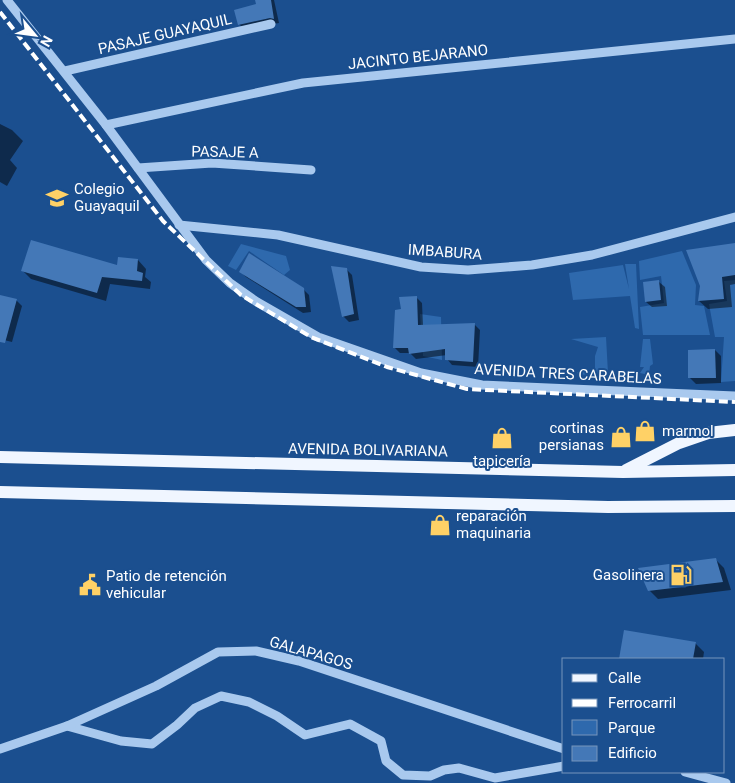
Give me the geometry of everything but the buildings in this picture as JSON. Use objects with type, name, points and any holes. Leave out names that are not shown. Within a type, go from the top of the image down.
[{"type":"main road","points":[[623,472],[679,443],[708,433],[735,430]]},
{"type":"main road","name":"AVENIDA BOLIVARIANA","points":[[0,457],[623,472],[735,470]]},
{"type":"main road","points":[[0,492],[608,507],[735,506]]},
{"type":"street","name":"AVENIDA TRES CARABELAS","points":[[7,0],[65,71],[206,260],[230,283],[257,302],[318,337],[421,374],[482,385],[735,396]]},
{"type":"street","name":"PASAJE GUAYAQUIL","points":[[65,71],[271,24]]},
{"type":"street","name":"JACINTO BEJARANO","points":[[106,125],[303,83],[735,38]]},
{"type":"street","name":"PASAJE A","points":[[138,168],[212,163],[311,170]]},
{"type":"street","name":"IMBABURA","points":[[180,225],[278,235],[421,267],[468,270],[532,265],[592,255],[735,217]]},
{"type":"street","name":"GALAPAGOS","points":[[0,749],[67,726],[156,686],[218,652],[256,651],[300,661],[562,748]]},
{"type":"street","points":[[67,726],[121,741],[152,744],[195,708],[221,696],[249,702],[277,716],[306,735],[350,724],[380,741],[386,761],[403,775],[430,776],[444,770],[459,768],[495,778],[562,766]]},
{"type":"street","points":[[689,773],[726,783]]},
{"type":"green space","points":[[241,244],[286,256],[290,270],[284,275],[249,251],[236,270],[228,266]]},
{"type":"green space","points":[[682,251],[696,285],[695,305],[704,306],[710,335],[643,335],[640,307],[664,303],[661,276],[640,280],[639,261]]},
{"type":"green space","points":[[625,264],[636,264],[639,329],[635,328],[630,296],[573,300],[569,273],[623,265],[629,289]]},
{"type":"green space","points":[[735,280],[735,381],[721,382],[724,337],[715,337],[709,304],[727,301],[724,281]]},
{"type":"green space","points":[[420,314],[441,317],[442,360],[423,356]]},
{"type":"green space","points":[[606,337],[608,373],[578,375],[577,372],[595,371],[595,356],[598,347],[571,339]]},
{"type":"green space","points":[[643,339],[650,339],[653,364],[650,366],[649,375],[640,373],[644,367],[640,367]]},
{"type":"railway","points":[[0,12],[163,221],[241,295],[311,337],[387,367],[467,389],[735,402]]},
{"type":"place","name":"Colegio Guayaquil","points":[[57,198]]},
{"type":"place","name":"marmol","points":[[645,431]]},
{"type":"place","name":"cortinas persianas","points":[[621,437]]},
{"type":"place","name":"tapicería","points":[[502,438]]},
{"type":"place","name":"reparación maquinaria","points":[[440,525]]},
{"type":"place","name":"Gasolinera","points":[[681,575]]},
{"type":"place","name":"Patio de retención vehicular","points":[[90,585]]}]
